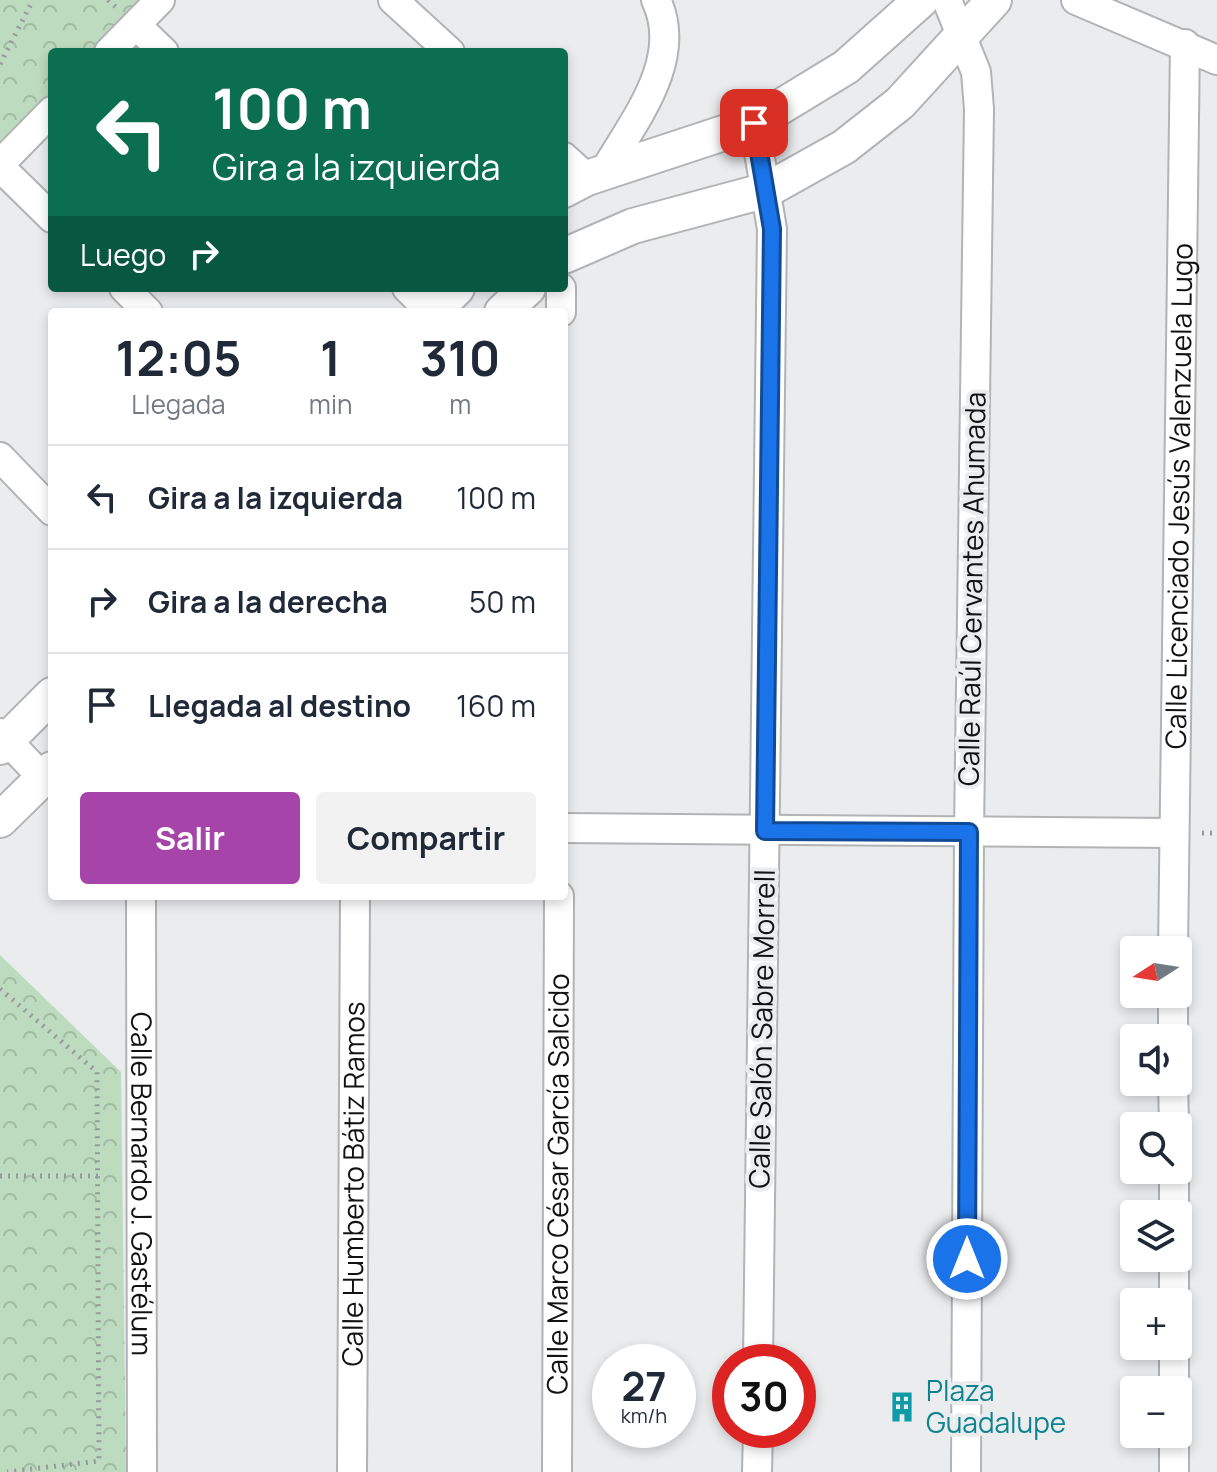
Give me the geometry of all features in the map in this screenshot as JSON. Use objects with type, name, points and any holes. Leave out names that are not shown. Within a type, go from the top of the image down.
[{"type":"street","points":[[113,48],[160,0]]},
{"type":"street","points":[[393,0],[446,48]]},
{"type":"street","points":[[580,174],[660,71],[664,27],[656,0]]},
{"type":"street","points":[[580,174],[754,123],[846,67],[921,0]]},
{"type":"street","name":"Calle Raúl Cervantes Ahumada","points":[[947,0],[976,72],[979,109],[969,832],[966,1472]]},
{"type":"street","points":[[568,254],[633,226],[767,190],[874,126],[994,0]]},
{"type":"street","points":[[1076,0],[1217,60]]},
{"type":"street","points":[[136,25],[160,48]]},
{"type":"street","name":"Calle Licenciado Jesús Valenzuela Lugo","points":[[1173,936],[1185,44]]},
{"type":"street","points":[[48,115],[0,165],[48,214]]},
{"type":"street","name":"Calle Salón Sabre Morrell","points":[[754,123],[767,190],[772,264],[758,1344]]},
{"type":"street","points":[[128,292],[144,308]]},
{"type":"street","points":[[411,292],[428,308]]},
{"type":"street","points":[[436,308],[453,292]]},
{"type":"street","points":[[506,308],[524,292]]},
{"type":"street","points":[[0,457],[48,507]]},
{"type":"street","points":[[0,820],[47,774],[2,740],[48,699]]},
{"type":"street","points":[[568,828],[1173,833]]},
{"type":"street","name":"Calle Bernardo J. Gastélum","points":[[141,900],[142,1472]]},
{"type":"street","name":"Calle Humberto Bátiz Ramos","points":[[352,1472],[355,900]]},
{"type":"street","name":"Calle Marco César García Salcido","points":[[557,1472],[559,900]]},
{"type":"street","points":[[757,1472],[758,1448]]},
{"type":"street","points":[[1174,1448],[1174,1472]]},
{"type":"path","points":[[0,64],[33,0]]},
{"type":"path","points":[[0,989],[97,1072],[99,1461],[7,1472]]},
{"type":"path","points":[[0,1176],[98,1176]]},
{"type":"green space","points":[[0,0],[149,0],[103,48],[48,48],[48,104],[0,154]]},
{"type":"green space","points":[[0,955],[121,1072],[126,1472],[0,1472]]},
{"type":"place","name":"Plaza Guadalupe","points":[[902,1407]]},
{"type":"route","points":[[754,123],[772,229],[765,831],[969,832],[967,1259]]}]
